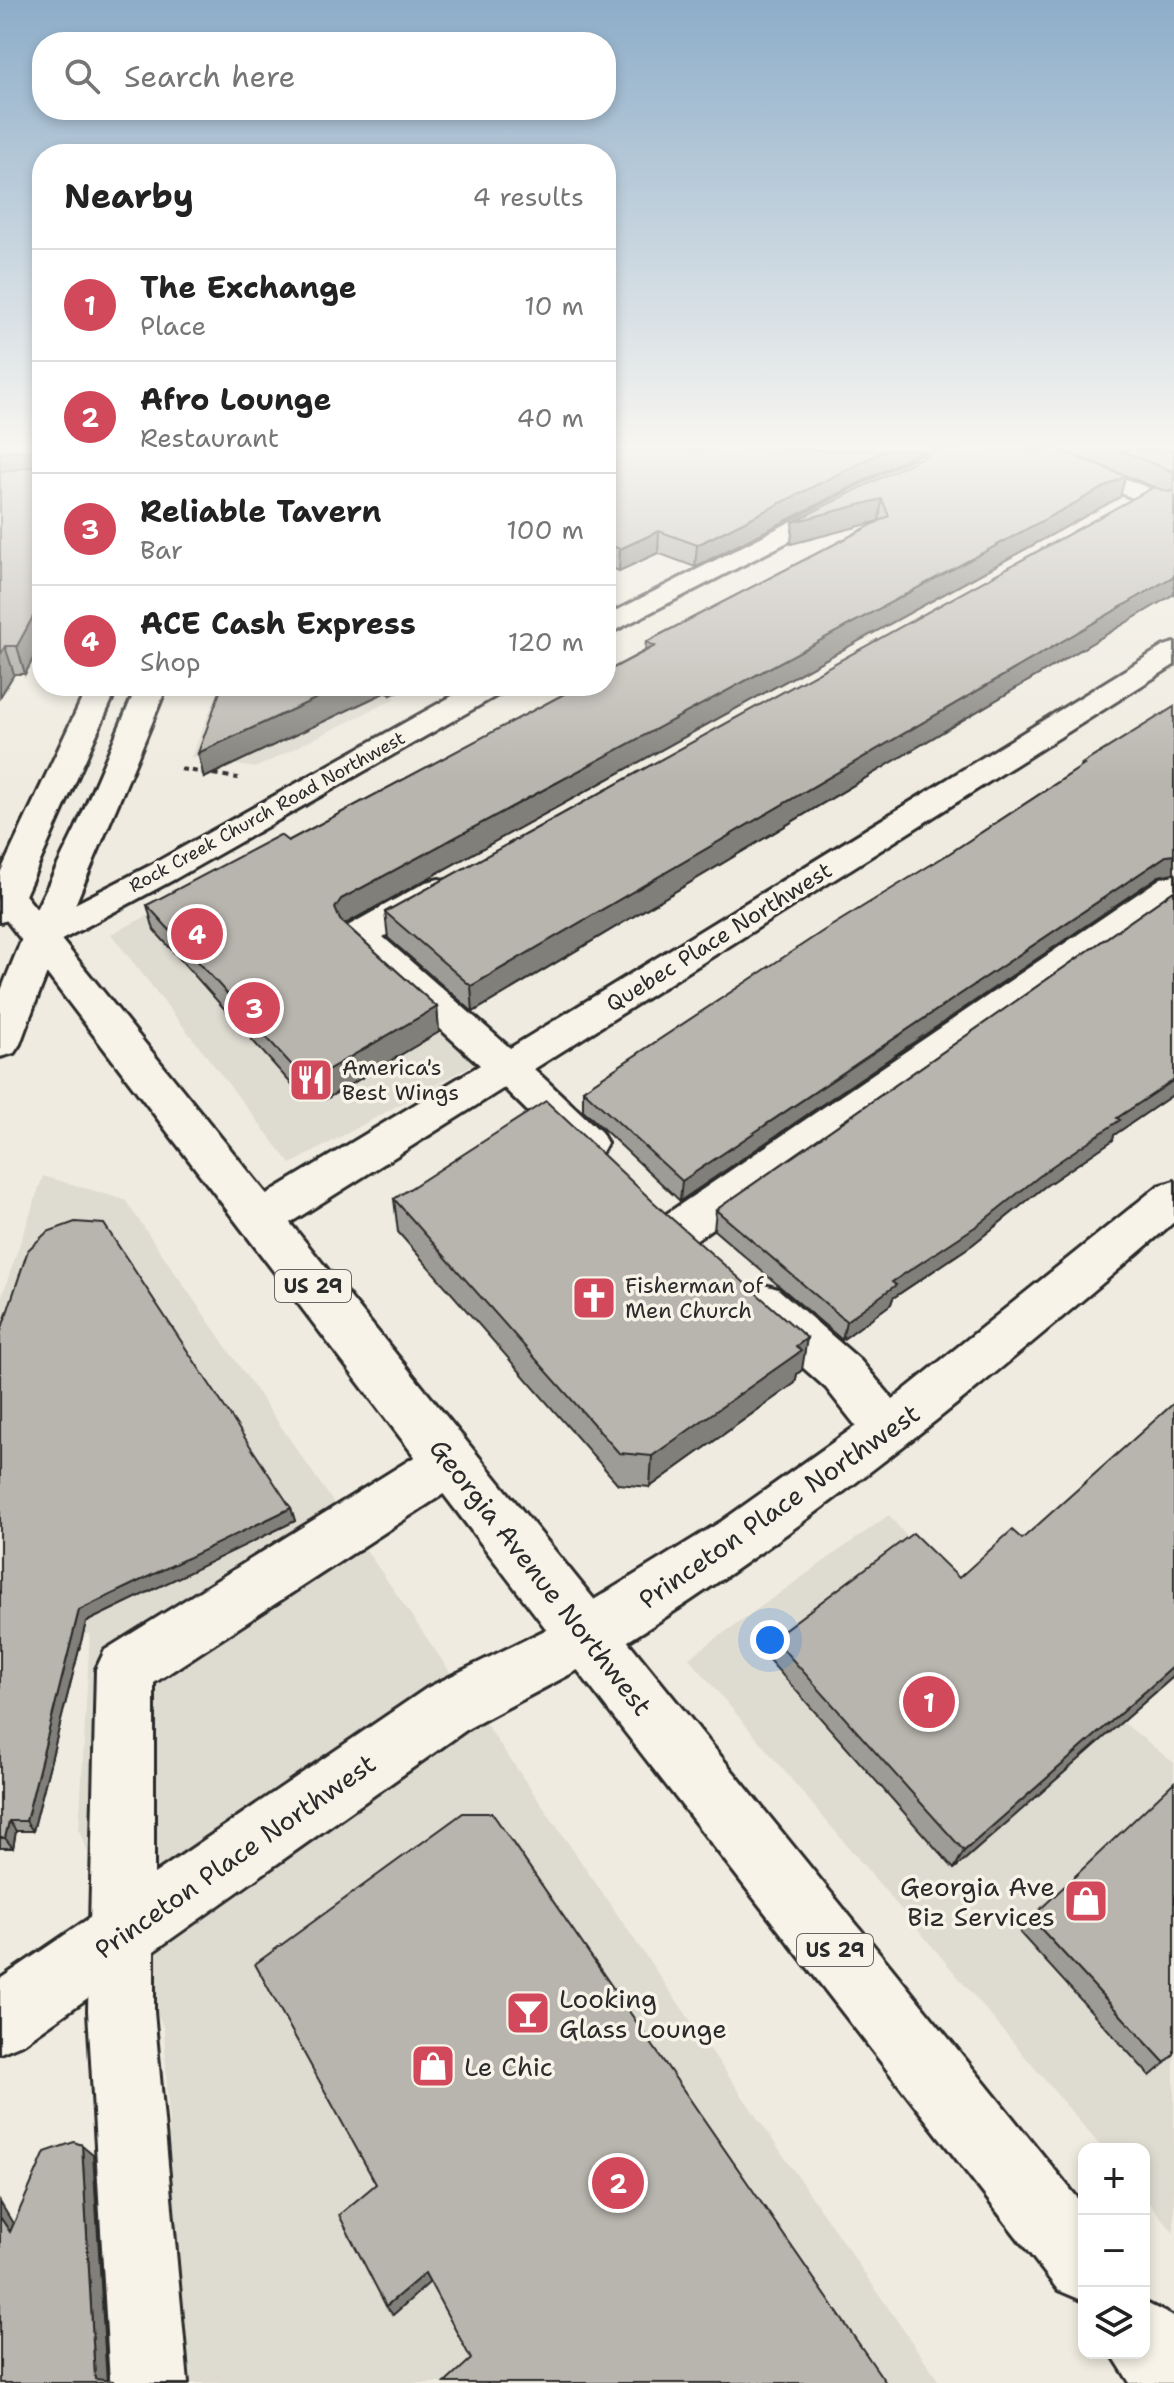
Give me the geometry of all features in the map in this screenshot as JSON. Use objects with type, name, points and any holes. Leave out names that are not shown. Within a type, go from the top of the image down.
[{"type":"main road","points":[[616,622],[734,561]]},
{"type":"main road","name":"Quebec Place Northwest","points":[[261,1219],[509,1069],[1174,652]]},
{"type":"main road","points":[[2,898],[98,696]]},
{"type":"main road","points":[[0,1044],[41,936],[93,828],[148,696]]},
{"type":"main road","name":"Rock Creek Church Road Northwest","points":[[41,936],[163,872],[474,696]]},
{"type":"main road","points":[[469,873],[359,935],[509,1069],[613,1168]]},
{"type":"main road","points":[[678,1229],[1174,886]]},
{"type":"main road","name":"Georgia Avenue Northwest","points":[[2,898],[41,936],[586,1636],[1078,2256]]},
{"type":"main road","name":"Princeton Place Northwest","points":[[0,2019],[448,1708],[586,1636],[673,1586],[959,1378],[1174,1197]]},
{"type":"main road","points":[[645,1199],[843,1374],[889,1430]]},
{"type":"main road","points":[[149,2383],[121,2011],[125,1669],[450,1462]]},
{"type":"main road","points":[[1150,2348],[1174,2378]]},
{"type":"path","points":[[180,769],[239,778]]},
{"type":"shaded area","points":[[216,696],[396,698],[255,768],[191,757]]},
{"type":"shaded area","points":[[247,866],[499,1050],[291,1164],[111,934]]},
{"type":"shaded area","points":[[43,1176],[125,1200],[940,2383],[182,2383],[164,2029],[79,1831],[90,1633],[0,1666],[0,1302]]},
{"type":"shaded area","points":[[889,1515],[936,1573],[1174,1763],[1174,2233],[1150,2204],[1150,2143],[1098,2143],[689,1658]]},
{"type":"building","points":[[0,561],[32,561],[32,618],[17,646],[5,646],[0,655]]},
{"type":"building","points":[[802,561],[967,561],[341,899],[335,908],[340,920],[437,1007],[322,1073],[298,1072],[147,905],[280,835],[288,841],[560,696],[616,696],[616,667],[655,646],[646,642]]},
{"type":"building","points":[[1020,561],[1174,561],[1174,576],[471,986],[385,912]]},
{"type":"building","points":[[218,696],[321,696],[198,753]]},
{"type":"building","points":[[1174,707],[1174,855],[1166,856],[682,1181],[583,1090],[823,931],[950,853],[1082,764]]},
{"type":"building","points":[[1174,891],[1174,1080],[1117,1118],[1120,1120],[1051,1167],[978,1225],[892,1282],[896,1285],[846,1321],[716,1210]]},
{"type":"building","name":"Fisherman of Men Church","points":[[546,1101],[662,1210],[807,1338],[796,1346],[801,1351],[652,1456],[619,1453],[394,1199]]},
{"type":"building","points":[[75,1222],[104,1224],[291,1508],[79,1610],[26,1821],[9,1821],[5,1838],[0,1838],[0,1334],[28,1250],[47,1232]]},
{"type":"building","points":[[1174,1403],[1174,1666],[964,1851],[773,1638],[913,1533],[959,1578],[1012,1530],[1022,1539]]},
{"type":"building","points":[[1174,1782],[1174,2054],[1165,2063],[1031,1918]]},
{"type":"building","points":[[463,1813],[492,1813],[886,2383],[445,2383],[471,2359],[425,2273],[386,2306],[339,2215],[376,2184],[255,1964]]},
{"type":"building","points":[[74,2142],[82,2145],[95,2379],[114,2383],[0,2383],[0,2217],[10,2232],[45,2152]]},
{"type":"place","name":"ACE Cash Express","points":[[197,934]]},
{"type":"place","name":"Reliable Tavern","points":[[254,1008]]},
{"type":"place","name":"America's Best Wings","points":[[311,1080]]},
{"type":"place","name":"Fisherman of Men Church","points":[[594,1298]]},
{"type":"place","name":"The Exchange","points":[[929,1702]]},
{"type":"place","name":"Georgia Ave Biz Services","points":[[1086,1901]]},
{"type":"place","name":"Looking Glass Lounge","points":[[528,2013]]},
{"type":"place","name":"Le Chic","points":[[433,2066]]},
{"type":"place","name":"Afro Lounge","points":[[618,2183]]}]
